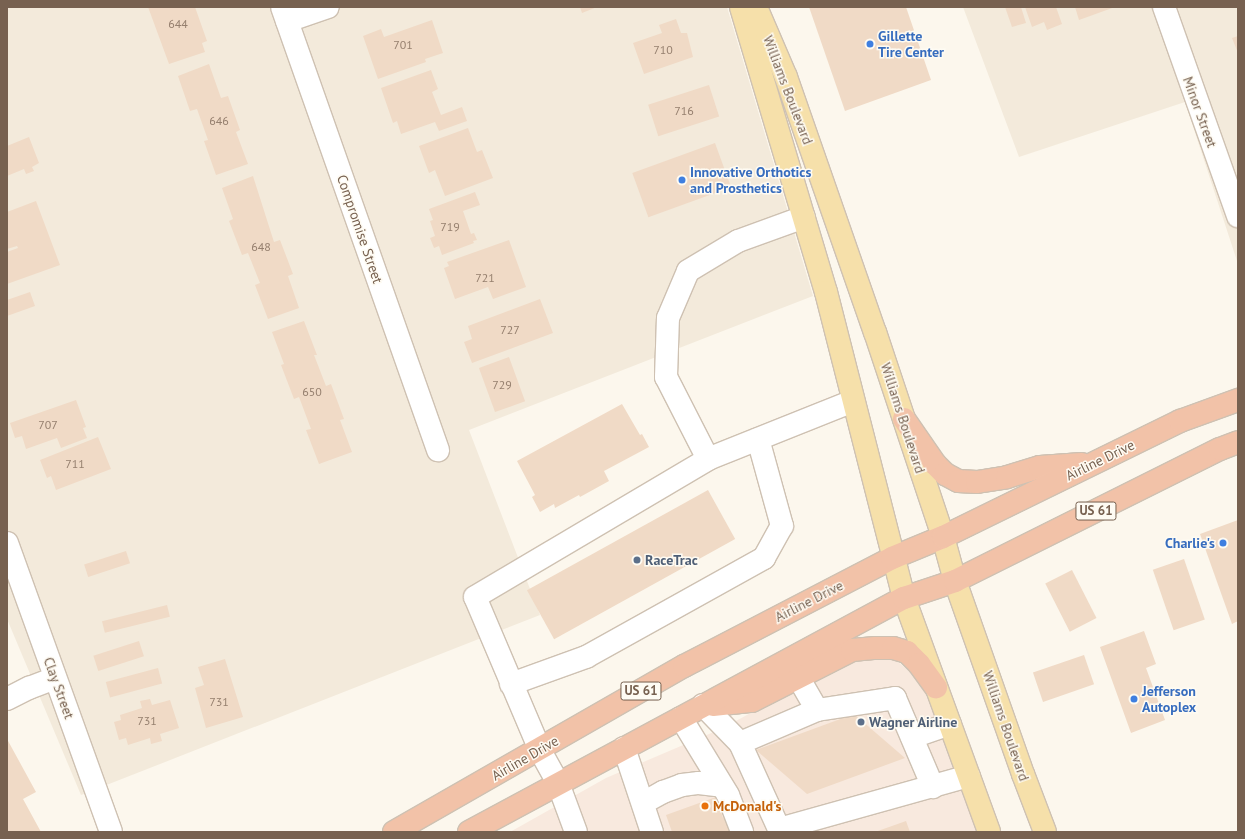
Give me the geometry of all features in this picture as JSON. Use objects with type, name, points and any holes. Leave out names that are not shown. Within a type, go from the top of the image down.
[{"type":"highway","name":"Airline Drive","points":[[394,832],[540,750],[684,666],[892,558],[943,537],[1180,421],[1238,400]]},
{"type":"highway","points":[[904,419],[935,464],[945,474],[958,481],[978,482],[1007,477],[1040,467],[1096,462]]},
{"type":"highway","name":"US 61","points":[[469,832],[904,598],[955,581],[1220,449],[1238,442]]},
{"type":"highway","points":[[703,705],[752,701],[852,650],[893,648],[907,652],[919,664],[936,687]]},
{"type":"main road","name":"Williams Boulevard","points":[[741,7],[826,292],[892,558],[904,598],[989,832]]},
{"type":"main road","name":"Williams Boulevard","points":[[756,7],[786,77],[904,419],[943,537],[955,581],[1045,832]]},
{"type":"street","points":[[284,14],[328,7]]},
{"type":"street","name":"Minor Street","points":[[1164,7],[1238,216]]},
{"type":"street","name":"Compromise Street","points":[[284,14],[438,450]]},
{"type":"street","points":[[708,459],[666,377],[668,318],[688,271],[738,241],[804,218]]},
{"type":"street","points":[[576,832],[558,783],[540,750],[475,597],[708,459],[852,401]]},
{"type":"street","points":[[512,684],[586,657],[764,558],[782,526],[758,439]]},
{"type":"street","name":"Clay Street","points":[[7,543],[110,832]]},
{"type":"street","points":[[7,699],[29,688],[55,678]]},
{"type":"street","points":[[798,678],[816,710]]},
{"type":"street","points":[[740,743],[816,710],[895,698],[933,787]]},
{"type":"street","points":[[703,705],[740,743],[779,829],[969,776]]},
{"type":"street","points":[[681,718],[728,795],[742,832]]},
{"type":"street","points":[[912,737],[950,724]]},
{"type":"street","points":[[624,748],[652,832]]},
{"type":"street","points":[[643,803],[682,785],[699,783],[722,786]]},
{"type":"shaded area","points":[[7,7],[727,7],[813,296],[469,430],[540,615],[81,795],[7,619]]},
{"type":"shaded area","points":[[963,7],[1238,7],[1238,264],[1185,102],[1019,157]]},
{"type":"shaded area","points":[[893,658],[914,675],[928,693],[978,832],[510,832],[606,778],[723,728],[826,672],[856,661]]},
{"type":"building","points":[[148,7],[195,7],[207,41],[202,43],[205,52],[169,64]]},
{"type":"building","points":[[580,7],[597,7],[582,13]]},
{"type":"building","name":"Gillette Tire Center","points":[[809,7],[906,7],[931,80],[845,111]]},
{"type":"building","points":[[1005,7],[1021,7],[1026,23],[1012,27]]},
{"type":"building","points":[[1025,7],[1056,7],[1062,24],[1047,30],[1044,22],[1032,27]]},
{"type":"building","points":[[1075,7],[1115,7],[1079,20]]},
{"type":"building","points":[[676,19],[681,33],[687,33],[693,57],[644,74],[633,43],[662,33],[659,25]]},
{"type":"building","points":[[432,20],[443,53],[425,59],[426,62],[378,79],[363,36],[381,29],[384,37]]},
{"type":"building","points":[[1238,36],[1238,53],[1232,38]]},
{"type":"building","points":[[209,64],[221,98],[228,96],[240,130],[236,132],[248,164],[216,175],[204,141],[208,140],[197,109],[190,111],[178,76]]},
{"type":"building","points":[[431,70],[438,89],[432,92],[441,115],[462,107],[467,121],[439,131],[435,122],[401,134],[397,121],[393,123],[381,88]]},
{"type":"building","points":[[709,85],[719,116],[658,136],[648,105]]},
{"type":"building","points":[[468,128],[477,152],[482,150],[493,178],[445,196],[435,170],[429,173],[419,146]]},
{"type":"building","points":[[29,137],[39,163],[32,167],[34,171],[26,174],[24,169],[7,176],[7,146]]},
{"type":"building","name":"Innovative Orthotics and Prosthetics","points":[[715,143],[731,187],[648,217],[632,173]]},
{"type":"building","points":[[253,176],[274,242],[280,240],[293,274],[288,276],[299,308],[268,319],[255,285],[260,283],[248,253],[242,255],[229,221],[233,219],[222,188]]},
{"type":"building","points":[[475,192],[480,205],[463,211],[471,234],[474,233],[477,240],[473,241],[474,243],[442,255],[439,246],[434,248],[430,238],[435,236],[430,221],[433,220],[429,209]]},
{"type":"building","points":[[36,201],[60,265],[7,284],[7,252],[18,248],[17,246],[7,249],[7,212]]},
{"type":"building","points":[[509,240],[526,287],[493,299],[488,287],[455,299],[444,268],[449,266],[447,262]]},
{"type":"building","points":[[30,292],[35,306],[7,316],[7,300]]},
{"type":"building","points":[[540,299],[553,333],[472,363],[464,342],[472,339],[468,326]]},
{"type":"building","points":[[304,321],[317,355],[314,355],[326,386],[331,384],[344,419],[340,420],[352,452],[319,464],[306,430],[311,429],[299,397],[294,399],[281,365],[284,364],[272,332]]},
{"type":"building","points":[[509,357],[525,401],[495,412],[479,368]]},
{"type":"building","points":[[76,400],[86,427],[83,428],[87,438],[61,448],[57,438],[26,449],[22,436],[15,438],[10,423]]},
{"type":"building","points":[[622,404],[640,435],[642,434],[649,447],[604,471],[609,481],[580,497],[579,495],[555,508],[554,504],[540,512],[532,497],[535,495],[517,461]]},
{"type":"building","points":[[98,437],[111,469],[56,490],[51,476],[47,478],[40,460]]},
{"type":"building","points":[[708,490],[735,539],[554,639],[527,590]]},
{"type":"building","points":[[1238,520],[1238,621],[1232,624],[1200,534]]},
{"type":"building","points":[[126,551],[130,563],[88,577],[84,565]]},
{"type":"building","points":[[1184,559],[1205,620],[1174,630],[1153,570]]},
{"type":"building","points":[[1072,570],[1097,618],[1070,632],[1045,584]]},
{"type":"building","points":[[167,605],[170,617],[105,633],[102,621]]},
{"type":"building","points":[[1144,631],[1156,664],[1146,668],[1165,720],[1131,733],[1100,647]]},
{"type":"building","points":[[139,641],[144,656],[98,671],[93,656]]},
{"type":"building","points":[[1084,655],[1094,684],[1043,702],[1033,673]]},
{"type":"building","points":[[225,659],[243,717],[206,728],[195,688],[204,685],[198,667]]},
{"type":"building","points":[[158,668],[162,683],[110,697],[106,682]]},
{"type":"building","points":[[150,699],[152,705],[170,700],[179,728],[160,734],[162,741],[151,744],[150,738],[128,745],[126,738],[119,740],[114,722],[121,720],[120,715],[142,708],[140,701]]},
{"type":"building","points":[[854,714],[905,758],[807,794],[756,750]]},
{"type":"building","points":[[7,739],[36,792],[23,799],[41,832],[7,832]]},
{"type":"building","name":"McDonald's","points":[[716,797],[723,818],[729,816],[735,832],[672,832],[666,815]]},
{"type":"building","points":[[906,821],[910,832],[875,832]]},
{"type":"place","name":"Gillette Tire Center","points":[[870,44]]},
{"type":"place","name":"Innovative Orthotics and Prosthetics","points":[[682,180]]},
{"type":"place","name":"Charlie's","points":[[1223,543]]},
{"type":"place","name":"RaceTrac","points":[[637,560]]},
{"type":"place","name":"Jefferson Autoplex","points":[[1134,699]]},
{"type":"place","name":"Wagner Airline","points":[[861,722]]},
{"type":"place","name":"McDonald's","points":[[705,806]]}]
